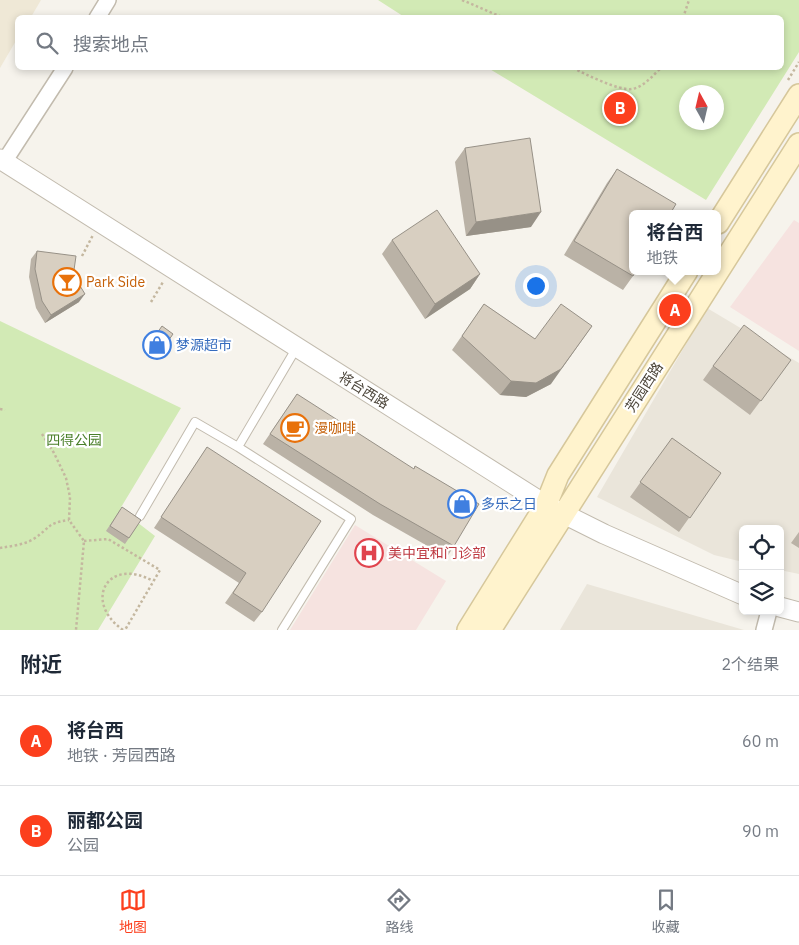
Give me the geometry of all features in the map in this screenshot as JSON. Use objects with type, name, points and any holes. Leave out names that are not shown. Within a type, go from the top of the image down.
[{"type":"main road","points":[[721,218],[799,95]]},
{"type":"main road","name":"芳园西路","points":[[721,261],[799,144]]},
{"type":"main road","name":"芳园西路","points":[[490,630],[554,510],[558,475],[684,275]]},
{"type":"main road","name":"芳园西路","points":[[468,630],[554,510],[711,275]]},
{"type":"street","points":[[99,15],[108,0]]},
{"type":"street","points":[[2,160],[64,70]]},
{"type":"street","name":"将台西路","points":[[2,160],[554,510],[739,593]]},
{"type":"street","points":[[784,608],[799,612]]},
{"type":"street","points":[[764,630],[768,615]]},
{"type":"lane","points":[[238,446],[297,347]]},
{"type":"lane","points":[[140,516],[195,422],[238,446],[351,519],[282,630]]},
{"type":"path","points":[[462,0],[497,15]]},
{"type":"path","points":[[684,15],[689,0]]},
{"type":"path","points":[[578,70],[618,86],[633,89],[643,84],[659,70]]},
{"type":"path","points":[[82,256],[100,223]]},
{"type":"path","points":[[151,302],[172,268]]},
{"type":"path","points":[[0,410],[5,410]]},
{"type":"path","points":[[42,434],[66,478],[70,497],[69,520],[84,541],[76,630]]},
{"type":"path","points":[[0,548],[26,542],[35,538],[47,526],[55,522],[69,520]]},
{"type":"path","points":[[84,541],[108,539],[160,570],[124,630],[107,616],[104,608],[102,600],[108,582],[115,576],[132,572],[153,581]]},
{"type":"shaded area","points":[[0,0],[41,0],[32,15],[15,15],[15,42],[0,68]]},
{"type":"shaded area","points":[[794,220],[799,223],[799,351],[730,307]]},
{"type":"shaded area","points":[[707,308],[799,363],[799,574],[784,571],[784,525],[739,525],[739,561],[714,555],[597,497]]},
{"type":"shaded area","name":"美中宜和门诊部","points":[[355,525],[446,581],[416,630],[290,630]]},
{"type":"shaded area","points":[[587,584],[744,630],[560,630]]},
{"type":"green space","points":[[378,0],[799,0],[799,52],[706,200],[491,70],[784,70],[784,15],[401,15]]},
{"type":"green space","name":"四得公园","points":[[0,321],[181,408],[120,509],[155,536],[98,630],[0,630]]},
{"type":"building","points":[[530,138],[541,212],[476,222],[465,148]]},
{"type":"building","points":[[617,169],[676,204],[672,210],[629,210],[629,274],[574,241]]},
{"type":"building","points":[[437,210],[480,274],[435,304],[392,240]]},
{"type":"building","points":[[37,251],[76,256],[74,270],[77,281],[85,294],[51,315],[42,301],[35,269]]},
{"type":"building","points":[[484,304],[535,339],[561,304],[592,326],[561,369],[536,383],[511,381],[462,336]]},
{"type":"building","points":[[744,325],[791,360],[761,401],[713,366]]},
{"type":"building","name":"梦源超市","points":[[162,326],[173,334],[159,354],[148,346]]},
{"type":"building","points":[[297,394],[414,469],[415,466],[479,504],[454,546],[380,504],[270,434]]},
{"type":"building","points":[[672,438],[721,473],[690,518],[640,482]]},
{"type":"building","points":[[207,447],[321,521],[262,612],[233,593],[246,573],[161,517]]},
{"type":"building","points":[[122,507],[141,520],[129,538],[110,526]]},
{"type":"place","name":"丽都公园","points":[[620,108]]},
{"type":"place","name":"Park Side","points":[[67,282]]},
{"type":"place","name":"将台西","points":[[675,310]]},
{"type":"place","name":"梦源超市","points":[[157,345]]},
{"type":"place","name":"漫咖啡","points":[[295,428]]},
{"type":"place","name":"多乐之日","points":[[462,504]]},
{"type":"place","name":"美中宜和门诊部","points":[[369,553]]}]
